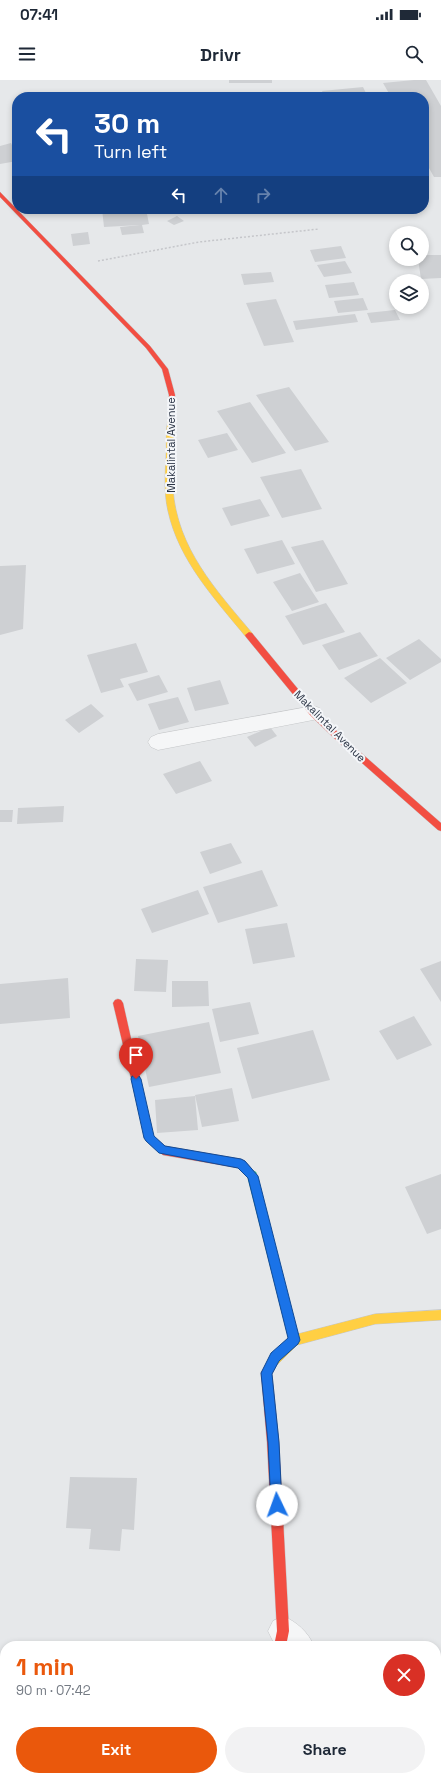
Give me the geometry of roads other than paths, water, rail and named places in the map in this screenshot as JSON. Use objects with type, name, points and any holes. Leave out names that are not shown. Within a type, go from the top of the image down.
[{"type":"main road","name":"Makalintal Avenue","points":[[0,194],[12,204]]},
{"type":"main road","name":"Makalintal Avenue","points":[[24,214],[70,266],[148,347],[165,369],[172,395],[169,490],[176,529],[193,565],[313,713],[340,739],[441,828]]},
{"type":"main road","points":[[118,1003],[149,1138],[163,1150],[241,1164],[253,1176],[294,1340]]},
{"type":"main road","points":[[287,1641],[273,1442],[266,1373],[275,1357],[294,1340],[375,1319],[441,1315]]},
{"type":"street","points":[[158,742],[313,713]]}]
